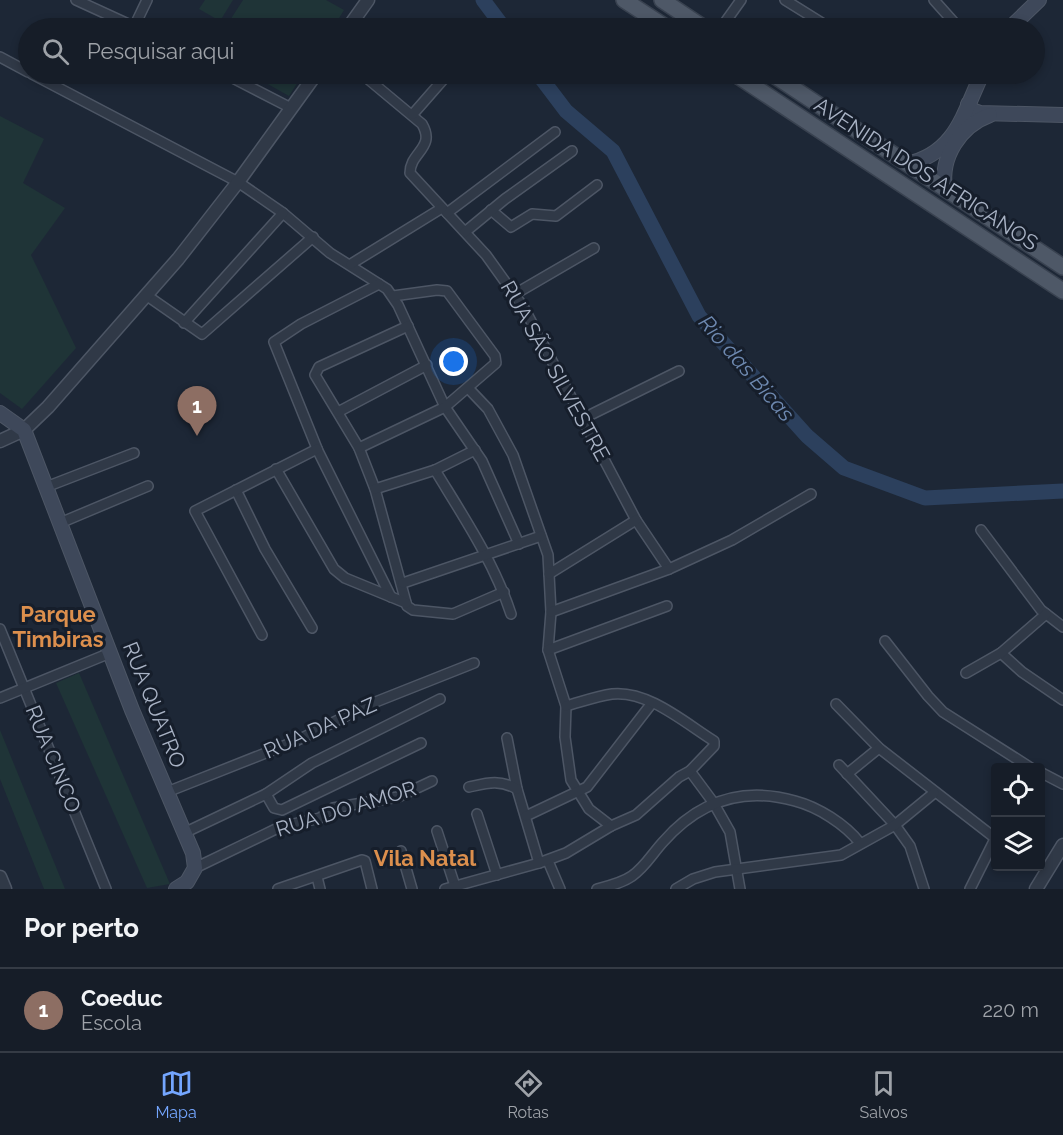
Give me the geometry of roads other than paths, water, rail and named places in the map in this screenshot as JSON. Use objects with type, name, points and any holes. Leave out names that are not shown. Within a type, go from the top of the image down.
[{"type":"main road","points":[[624,0],[652,18]]},
{"type":"main road","points":[[1020,18],[1039,0]]},
{"type":"main road","points":[[664,1],[689,18]]},
{"type":"main road","name":"AVENIDA DOS AFRICANOS","points":[[750,84],[1063,291]]},
{"type":"main road","name":"AVENIDA DOS AFRICANOS","points":[[787,84],[1063,267]]},
{"type":"main road","points":[[908,164],[929,157],[945,146],[958,127],[977,84]]},
{"type":"main road","points":[[968,104],[975,112],[992,114],[1063,115]]},
{"type":"main road","points":[[945,189],[944,172],[950,153],[968,128],[992,114]]},
{"type":"main road","points":[[853,152],[860,140],[875,142]]},
{"type":"main road","points":[[962,224],[979,223],[994,232],[1001,226]]},
{"type":"main road","points":[[0,413],[24,430]]},
{"type":"main road","name":"RUA QUATRO","points":[[24,430],[110,653],[153,746],[195,868]]},
{"type":"main road","points":[[176,889],[187,882],[195,868]]},
{"type":"street","points":[[139,18],[147,0]]},
{"type":"street","points":[[355,18],[368,0]]},
{"type":"street","points":[[728,18],[741,0]]},
{"type":"street","points":[[785,0],[814,18]]},
{"type":"street","points":[[934,0],[950,18]]},
{"type":"street","points":[[79,1],[114,18]]},
{"type":"street","points":[[0,57],[18,67]]},
{"type":"street","points":[[51,84],[238,182],[283,213],[330,253],[380,284],[393,297],[446,407],[475,450],[499,494],[519,544]]},
{"type":"street","points":[[244,84],[291,108]]},
{"type":"street","points":[[0,441],[24,430],[48,406],[178,260],[309,84]]},
{"type":"street","name":"RUA SÃO SILVESTRE","points":[[375,84],[413,114],[422,124],[427,136],[410,173],[496,266],[515,294],[636,520],[669,569]]},
{"type":"street","points":[[413,114],[439,84]]},
{"type":"street","points":[[351,264],[445,211],[555,132]]},
{"type":"street","points":[[465,232],[491,210],[572,151]]},
{"type":"street","points":[[491,210],[511,227],[532,214],[556,216],[597,185]]},
{"type":"street","points":[[184,323],[283,213]]},
{"type":"street","points":[[146,295],[201,334],[313,237]]},
{"type":"street","points":[[515,294],[594,248]]},
{"type":"street","points":[[380,284],[301,324],[274,342],[317,449],[391,597]]},
{"type":"street","points":[[359,448],[446,407],[494,367],[495,359],[447,291],[437,290],[393,297]]},
{"type":"street","points":[[406,603],[403,583],[375,489],[359,448],[315,372],[319,367],[408,326]]},
{"type":"street","points":[[338,412],[427,365]]},
{"type":"street","points":[[582,419],[679,371]]},
{"type":"street","points":[[469,389],[488,409],[513,454],[548,555],[551,612],[548,650],[566,706],[567,759],[571,780],[589,809],[611,826]]},
{"type":"street","points":[[0,427],[0,432]]},
{"type":"street","points":[[262,635],[195,514],[198,508],[317,449]]},
{"type":"street","points":[[375,489],[435,470],[475,450]]},
{"type":"street","points":[[46,487],[135,453]]},
{"type":"street","points":[[276,469],[334,569],[345,578],[406,603],[413,610],[453,614],[504,592]]},
{"type":"street","points":[[435,470],[486,556],[504,592],[511,614]]},
{"type":"street","points":[[60,524],[148,486]]},
{"type":"street","points":[[236,490],[265,549],[312,628]]},
{"type":"street","points":[[551,612],[669,569],[732,540],[811,494]]},
{"type":"street","points":[[549,574],[636,520]]},
{"type":"street","points":[[981,530],[1046,614],[1063,627]]},
{"type":"street","points":[[403,583],[541,536]]},
{"type":"street","points":[[548,650],[666,606]]},
{"type":"street","points":[[966,673],[1001,653],[1046,614]]},
{"type":"street","name":"RUA CINCO","points":[[0,629],[106,889]]},
{"type":"street","points":[[885,641],[927,696],[944,712],[1022,763]]},
{"type":"street","points":[[0,698],[110,653]]},
{"type":"street","points":[[1001,653],[1023,672],[1063,700]]},
{"type":"street","name":"RUA DA PAZ","points":[[167,792],[296,741],[368,705],[474,663]]},
{"type":"street","points":[[445,889],[456,888],[497,874],[544,862],[577,846],[611,826],[636,815],[712,750],[714,741],[652,704],[629,695],[613,694],[566,706]]},
{"type":"street","points":[[184,833],[266,794],[312,763],[440,699]]},
{"type":"street","points":[[526,816],[579,793],[599,774],[610,756],[652,704]]},
{"type":"street","points":[[836,704],[879,748],[991,835]]},
{"type":"street","points":[[507,738],[517,789],[526,816],[544,862],[560,889]]},
{"type":"street","points":[[266,794],[274,808],[282,810],[421,743]]},
{"type":"street","points":[[847,774],[879,748]]},
{"type":"street","points":[[839,765],[895,825],[910,846],[924,889]]},
{"type":"street","points":[[690,771],[713,802],[730,832],[740,889]]},
{"type":"street","points":[[1045,774],[1063,784]]},
{"type":"street","name":"RUA DO AMOR","points":[[195,868],[280,827],[320,818],[333,808],[398,797],[432,781]]},
{"type":"street","points":[[469,787],[495,781],[505,782],[517,789]]},
{"type":"street","points":[[677,888],[704,875],[836,856],[895,825],[934,793]]},
{"type":"street","points":[[597,889],[618,886],[638,871],[681,823],[713,802],[744,796],[779,796],[814,808],[840,824],[860,843]]},
{"type":"street","points":[[477,814],[497,874]]},
{"type":"street","points":[[437,831],[456,888]]},
{"type":"street","points":[[1036,889],[1063,845]]},
{"type":"street","points":[[970,889],[991,846]]},
{"type":"street","points":[[401,850],[412,889]]},
{"type":"street","points":[[278,889],[358,860],[365,861],[372,889]]},
{"type":"street","points":[[0,877],[5,889]]},
{"type":"street","points":[[316,877],[320,889]]},
{"type":"waterway","name":"Rio das Bicas","points":[[483,0],[496,18]]},
{"type":"waterway","name":"Rio das Bicas","points":[[546,84],[566,111],[613,151],[699,316],[807,436],[844,468],[925,498],[1063,491]]},
{"type":"place","name":"Coeduc","points":[[197,436]]},
{"type":"district","name":"Parque Timbiras","points":[[58,626]]},
{"type":"district","name":"Vila Natal","points":[[425,858]]}]
